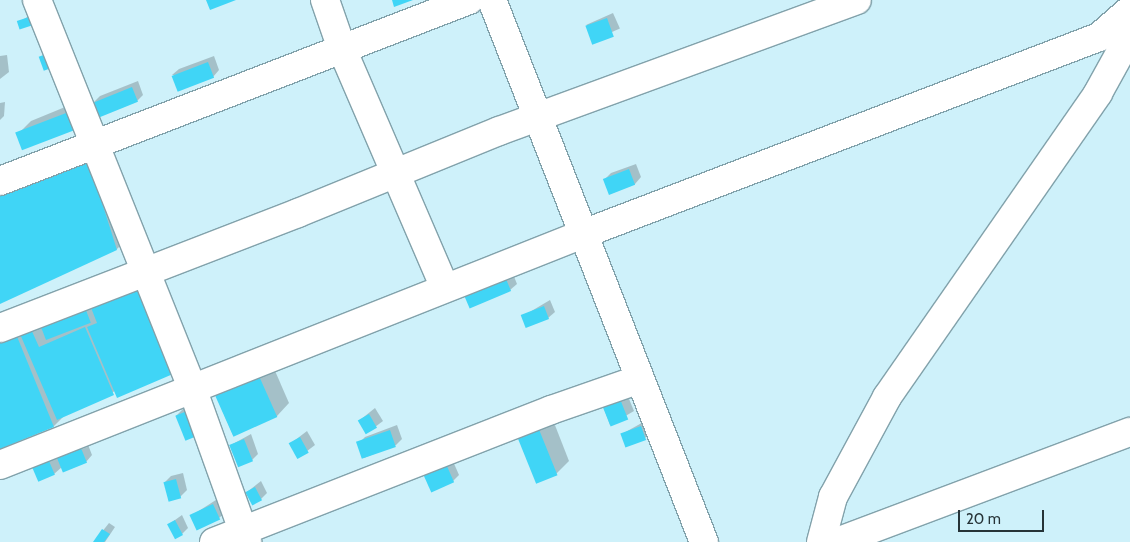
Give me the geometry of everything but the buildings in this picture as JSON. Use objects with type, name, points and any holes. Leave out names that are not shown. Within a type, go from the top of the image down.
[{"type":"main road","points":[[37,0],[192,388],[245,536]]},
{"type":"main road","points":[[325,0],[342,48],[445,288]]},
{"type":"main road","points":[[0,181],[469,0]]},
{"type":"main road","points":[[492,0],[704,542]]},
{"type":"main road","points":[[0,328],[146,273],[499,131],[857,0]]},
{"type":"main road","points":[[0,465],[583,234],[1099,37],[1130,10]]},
{"type":"main road","points":[[821,542],[833,497],[887,397],[1098,93],[1130,35]]},
{"type":"main road","points":[[214,542],[245,536],[551,410],[640,379]]},
{"type":"main road","points":[[837,542],[1130,432]]}]
